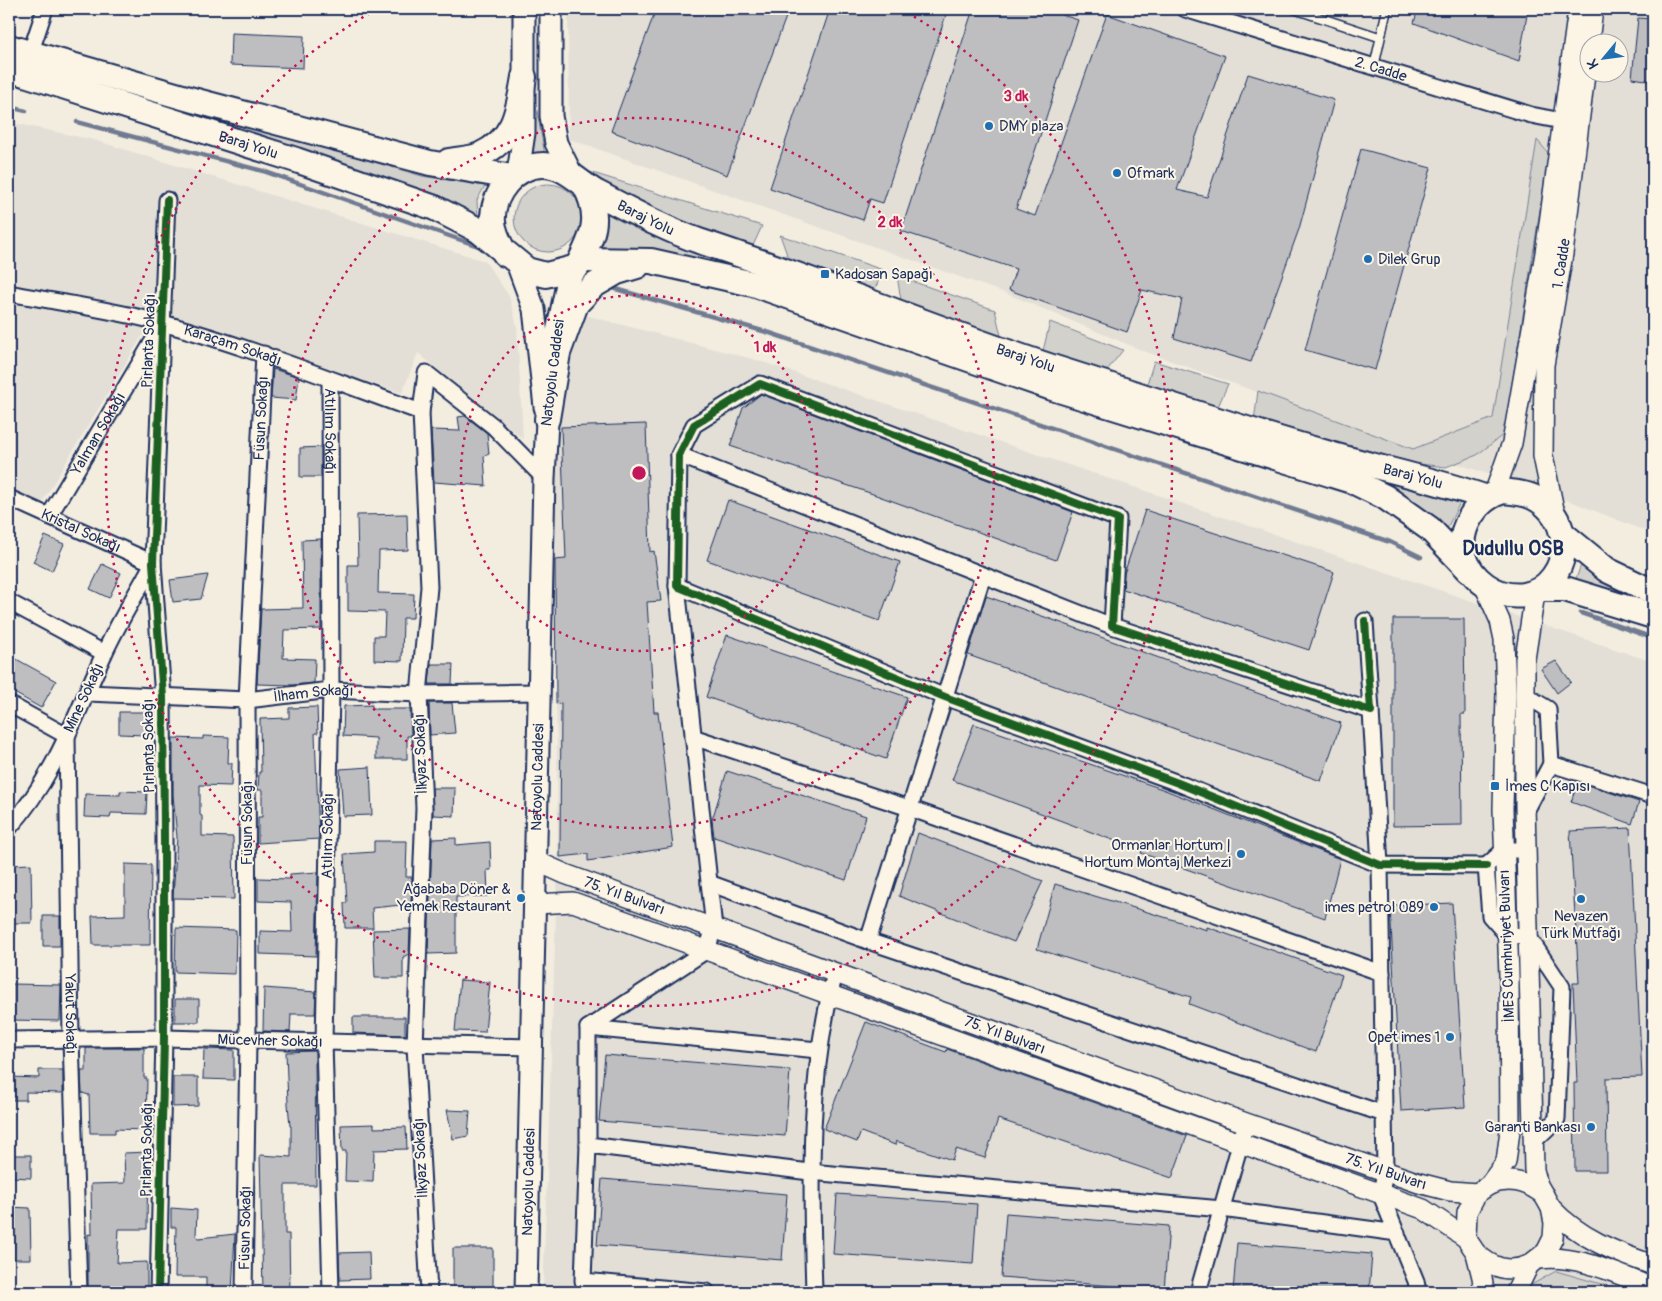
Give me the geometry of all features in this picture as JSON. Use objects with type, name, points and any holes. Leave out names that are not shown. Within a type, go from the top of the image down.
[{"type":"main road","points":[[515,175],[524,133],[524,9]]},
{"type":"main road","points":[[511,259],[527,270],[546,275],[579,263],[592,239],[595,222],[592,200],[556,143],[551,116],[551,9]]},
{"type":"main road","name":"Baraj Yolu","points":[[18,61],[430,163],[515,175]]},
{"type":"main road","name":"Baraj Yolu","points":[[18,61],[435,208],[478,230],[511,259]]},
{"type":"main road","points":[[430,163],[478,156],[504,141],[518,112],[524,77]]},
{"type":"main road","points":[[547,419],[534,309],[511,259],[498,240],[493,223],[495,204],[504,187],[515,175],[527,168],[542,165],[558,168],[578,180]]},
{"type":"main road","name":"Baraj Yolu","points":[[578,180],[685,236],[766,262],[916,320],[1052,367],[1320,451],[1491,496]]},
{"type":"main road","name":"Baraj Yolu","points":[[579,263],[651,261],[753,284],[1074,396],[1352,481],[1385,497],[1430,529],[1476,577]]},
{"type":"main road","points":[[547,419],[558,353],[576,304],[593,286],[618,272],[651,261]]},
{"type":"main road","name":"Natoyolu Caddesi","points":[[526,1292],[544,478],[547,419],[557,323],[567,284],[579,263]]},
{"type":"main road","points":[[1653,592],[1607,570],[1560,527],[1545,504],[1532,496],[1503,491],[1491,496],[1473,511],[1465,525],[1461,540],[1462,556],[1476,577],[1495,592],[1510,595],[1565,589],[1653,616]]},
{"type":"main road","points":[[1538,591],[1561,565],[1564,550],[1560,527]]},
{"type":"street","points":[[18,61],[45,9]]},
{"type":"street","name":"2. Cadde","points":[[1185,9],[1531,115],[1570,122]]},
{"type":"street","name":"1. Cadde","points":[[1560,527],[1543,456],[1544,365],[1563,254],[1578,9]]},
{"type":"street","name":"1. Cadde","points":[[1491,496],[1512,443],[1545,253],[1593,9]]},
{"type":"street","name":"Pırlanta Sokağı","points":[[158,1292],[164,1038],[163,697],[154,563],[167,200]]},
{"type":"street","name":"Karaçam Sokağı","points":[[9,292],[163,323],[264,354],[330,380],[421,412]]},
{"type":"street","name":"Yalman Sokağı","points":[[49,516],[163,323]]},
{"type":"street","name":"Füsun Sokağı","points":[[244,1292],[248,1041],[247,700],[264,354]]},
{"type":"street","name":"İlkyaz Sokağı","points":[[429,1292],[415,1046],[424,808],[419,694],[429,587],[421,412],[426,373],[493,426],[544,478]]},
{"type":"street","name":"Atılım Sokağı","points":[[330,380],[331,690],[324,1042],[330,1292]]},
{"type":"street","points":[[588,1028],[706,950],[714,928],[677,586],[680,455],[694,424],[760,384],[1118,519],[1112,626]]},
{"type":"street","points":[[680,455],[1112,626],[1371,711]]},
{"type":"street","name":"Kristal Sokağı","points":[[9,498],[154,563]]},
{"type":"street","name":"Mine Sokağı","points":[[9,828],[40,789],[88,694],[104,653],[154,563]]},
{"type":"street","points":[[868,941],[983,575]]},
{"type":"street","name":"İMES Cumhuriyet Bulvarı","points":[[1476,577],[1500,621],[1504,640],[1506,694],[1504,850],[1510,1130],[1506,1162],[1467,1212],[1471,1246],[1482,1277],[1484,1292]]},
{"type":"street","points":[[677,586],[946,697],[1178,783],[1380,865],[1486,866],[1504,850],[1527,850]]},
{"type":"street","name":"İMES Cumhuriyet Bulvarı","points":[[1516,1292],[1534,1262],[1553,1238],[1554,1223],[1534,1170],[1533,1142],[1528,936],[1525,659],[1538,591]]},
{"type":"street","points":[[9,602],[104,653]]},
{"type":"street","points":[[1365,621],[1380,865],[1385,1170],[1381,1195],[1416,1281],[1418,1292]]},
{"type":"street","name":"İlham Sokağı","points":[[88,694],[247,700],[331,690],[419,694],[539,692]]},
{"type":"street","points":[[1506,694],[1525,694],[1548,709],[1550,764],[1526,812]]},
{"type":"street","points":[[9,704],[67,736]]},
{"type":"street","name":"Yakut Sokağı","points":[[67,736],[71,1039],[79,1292]]},
{"type":"street","points":[[693,737],[909,808],[1382,973]]},
{"type":"street","points":[[1550,764],[1653,796]]},
{"type":"street","name":"75. Yıl Bulvarı","points":[[536,861],[835,973],[1246,1123],[1450,1191],[1483,1190]]},
{"type":"street","points":[[1486,866],[1490,916],[1506,934],[1528,936],[1562,987],[1557,1119],[1533,1142]]},
{"type":"street","points":[[709,883],[868,941],[1384,1114]]},
{"type":"street","name":"75. Yıl Bulvarı","points":[[536,904],[573,902],[1422,1209],[1471,1246]]},
{"type":"street","points":[[814,1292],[810,1172],[818,1050],[835,973]]},
{"type":"street","points":[[588,1028],[818,1050]]},
{"type":"street","points":[[588,1028],[588,1145],[583,1281],[707,1292]]},
{"type":"street","name":"Mücevher Sokağı","points":[[9,1040],[164,1038],[531,1048]]},
{"type":"street","points":[[1198,1292],[1246,1123]]},
{"type":"street","points":[[588,1145],[810,1172],[1222,1209],[1396,1233]]},
{"type":"street","points":[[1483,1190],[1497,1182],[1516,1181],[1535,1188],[1562,1220],[1585,1237],[1620,1254],[1653,1265]]},
{"type":"street","points":[[1471,1246],[1485,1262],[1497,1268],[1510,1270],[1557,1257],[1576,1261],[1653,1288]]},
{"type":"lane","points":[[1294,9],[1379,37]]},
{"type":"lane","points":[[1374,67],[1379,37],[1387,9]]},
{"type":"shaded area","name":"Dudullu OSB","points":[[568,9],[1653,9],[1653,534],[1575,503],[1413,449],[1141,350],[1005,293],[569,139]]},
{"type":"shaded area","points":[[533,89],[545,155],[526,158]]},
{"type":"shaded area","points":[[205,112],[422,176],[485,186],[477,200],[478,222],[204,120]]},
{"type":"shaded area","points":[[9,122],[94,140],[485,261],[509,296],[517,326],[523,439],[418,353],[402,393],[156,313],[38,509],[9,493],[9,302],[17,281],[9,277]]},
{"type":"shaded area","points":[[1537,140],[1549,154],[1504,434],[1477,455],[1446,467],[1403,462],[1254,421],[1258,391],[1413,449],[1493,418]]},
{"type":"shaded area","points":[[577,168],[762,226],[751,250],[690,229]]},
{"type":"shaded area","points":[[548,184],[561,187],[572,194],[579,205],[582,218],[579,231],[572,242],[561,249],[548,252],[535,249],[524,242],[517,231],[514,218],[517,205],[524,194],[535,187]]},
{"type":"shaded area","points":[[605,211],[664,239],[737,266],[735,273],[599,251],[606,233]]},
{"type":"shaded area","points":[[780,235],[883,270],[873,294],[790,263]]},
{"type":"shaded area","points":[[897,276],[995,310],[1002,340],[902,306]]},
{"type":"shaded area","points":[[585,315],[760,361],[1653,662],[1653,1292],[543,1292],[558,854],[553,427],[575,344]]},
{"type":"shaded area","points":[[1050,322],[1123,350],[1105,373],[1043,351]]},
{"type":"shaded area","points":[[1154,361],[1228,384],[1216,411],[1146,387]]},
{"type":"shaded area","points":[[1357,471],[1463,497],[1445,532]]},
{"type":"shaded area","points":[[1581,565],[1653,600],[1653,608],[1573,587]]},
{"type":"shaded area","points":[[1556,1271],[1629,1292],[1525,1292],[1526,1288]]},
{"type":"building","points":[[656,9],[789,9],[727,175],[611,131]]},
{"type":"building","points":[[830,9],[948,9],[883,203],[870,199],[863,220],[770,188]]},
{"type":"building","points":[[973,9],[1044,9],[1078,20],[1016,209],[1035,216],[1107,14],[1225,56],[1177,190],[1207,197],[1248,74],[1334,100],[1299,229],[1251,362],[1174,338],[1182,299],[1142,290],[1127,332],[1009,290],[1016,269],[901,231]]},
{"type":"building","points":[[1418,9],[1528,9],[1519,61],[1414,23]]},
{"type":"building","points":[[1638,18],[1653,19],[1653,81],[1632,78]]},
{"type":"building","points":[[231,33],[304,36],[303,68],[230,65]]},
{"type":"building","name":"Dilek Grup","points":[[1361,149],[1431,168],[1375,370],[1305,350]]},
{"type":"building","points":[[273,369],[299,377],[296,400],[271,398]]},
{"type":"building","points":[[761,394],[1073,512],[1056,560],[873,494],[730,446],[743,408]]},
{"type":"building","points":[[465,416],[487,433],[489,454],[484,456],[486,486],[434,482],[431,430],[460,431],[458,417]]},
{"type":"building","points":[[646,424],[650,552],[654,551],[661,601],[647,602],[654,712],[658,712],[673,847],[588,861],[588,854],[560,857],[561,703],[556,704],[555,560],[566,559],[561,427]]},
{"type":"building","points":[[321,447],[321,477],[300,477],[300,448]]},
{"type":"building","points":[[728,500],[900,562],[879,621],[707,560]]},
{"type":"building","points":[[1145,510],[1334,572],[1309,650],[1123,589],[1124,574]]},
{"type":"building","points":[[407,514],[408,550],[379,551],[378,593],[414,594],[413,618],[403,618],[402,661],[374,660],[374,636],[384,636],[385,612],[348,611],[348,565],[358,565],[357,515]]},
{"type":"building","points":[[45,536],[64,544],[52,571],[33,562]]},
{"type":"building","points":[[321,539],[321,629],[284,630],[283,658],[315,659],[314,683],[292,685],[257,684],[261,609],[303,608],[302,540]]},
{"type":"building","points":[[102,564],[121,573],[109,598],[90,589]]},
{"type":"building","points":[[208,575],[201,599],[173,602],[170,580]]},
{"type":"building","points":[[986,596],[1341,723],[1321,781],[968,655]]},
{"type":"building","points":[[1393,619],[1464,619],[1465,714],[1461,714],[1462,825],[1393,826]]},
{"type":"building","points":[[727,635],[907,697],[886,759],[706,697]]},
{"type":"building","points":[[9,655],[56,681],[41,708],[9,690]]},
{"type":"building","points":[[1556,661],[1571,682],[1557,693],[1541,669]]},
{"type":"building","points":[[431,664],[453,664],[452,684],[429,684]]},
{"type":"building","points":[[429,703],[452,703],[455,733],[430,735]]},
{"type":"building","points":[[372,705],[372,709],[410,709],[411,736],[407,736],[407,759],[376,759],[376,738],[343,736],[344,706]]},
{"type":"building","points":[[317,707],[318,733],[315,733],[319,839],[258,843],[258,817],[262,817],[262,790],[258,790],[259,772],[261,772],[260,719],[289,718],[289,708]]},
{"type":"building","points":[[119,712],[146,712],[145,735],[119,734]]},
{"type":"building","points":[[974,724],[1165,790],[1340,859],[1325,918],[1141,853],[1142,851],[952,780]]},
{"type":"building","points":[[203,736],[229,737],[228,763],[232,763],[231,786],[200,785],[200,815],[202,816],[202,836],[233,837],[234,899],[173,898],[177,837],[173,795],[173,738],[203,739]]},
{"type":"building","points":[[370,767],[372,815],[343,816],[340,769]]},
{"type":"building","points":[[727,771],[866,816],[846,880],[714,837],[712,820]]},
{"type":"building","points":[[1578,782],[1639,802],[1632,824],[1571,802]]},
{"type":"building","points":[[432,788],[455,788],[454,816],[433,815]]},
{"type":"building","points":[[120,791],[147,792],[146,814],[111,813],[110,818],[84,817],[85,794],[120,795]]},
{"type":"building","points":[[1630,828],[1642,1077],[1606,1078],[1607,1171],[1575,1171],[1574,1083],[1577,1083],[1573,983],[1579,983],[1570,831]]},
{"type":"building","points":[[918,833],[1043,881],[1014,942],[899,896]]},
{"type":"building","points":[[456,838],[456,845],[490,842],[491,870],[487,870],[488,896],[456,897],[456,953],[428,954],[432,839]]},
{"type":"building","points":[[374,841],[407,841],[406,877],[412,877],[411,904],[372,908],[373,928],[345,928],[344,903],[347,903],[344,854],[374,852]]},
{"type":"building","points":[[31,864],[32,923],[9,923],[9,865]]},
{"type":"building","points":[[125,864],[151,865],[150,945],[93,945],[92,916],[125,915]]},
{"type":"building","points":[[318,872],[316,956],[260,954],[260,931],[292,932],[291,902],[258,901],[258,878],[290,879],[290,874]]},
{"type":"building","points":[[1055,884],[1207,930],[1207,927],[1342,975],[1316,1052],[1189,1004],[1191,997],[1037,949]]},
{"type":"building","points":[[1452,903],[1465,1107],[1401,1111],[1390,906]]},
{"type":"building","points":[[43,916],[60,916],[60,946],[43,946]]},
{"type":"building","points":[[176,928],[236,930],[235,974],[175,972]]},
{"type":"building","points":[[410,929],[409,954],[403,957],[403,978],[375,978],[373,930]]},
{"type":"building","points":[[460,980],[490,982],[485,1032],[455,1031]]},
{"type":"building","points":[[11,984],[61,985],[60,1021],[10,1020]]},
{"type":"building","points":[[264,988],[316,992],[315,1014],[291,1014],[290,1032],[263,1031]]},
{"type":"building","points":[[175,999],[199,999],[199,1022],[175,1022]]},
{"type":"building","points":[[353,1017],[405,1017],[405,1035],[353,1033]]},
{"type":"building","points":[[866,1022],[946,1052],[947,1049],[1187,1136],[1172,1178],[998,1119],[985,1158],[956,1149],[952,1160],[896,1141],[895,1145],[861,1132],[857,1142],[824,1129]]},
{"type":"building","points":[[86,1048],[144,1048],[144,1078],[147,1078],[146,1130],[115,1129],[115,1133],[90,1133],[89,1095],[82,1093],[81,1071],[86,1071]]},
{"type":"building","points":[[204,1049],[234,1050],[234,1080],[203,1079]]},
{"type":"building","points":[[315,1051],[316,1185],[285,1185],[285,1234],[289,1234],[290,1292],[263,1292],[260,1155],[291,1157],[286,1052]]},
{"type":"building","points":[[605,1055],[790,1070],[785,1136],[599,1121]]},
{"type":"building","points":[[39,1070],[63,1070],[63,1093],[26,1092],[26,1100],[9,1100],[9,1077],[39,1078]]},
{"type":"building","points":[[173,1077],[198,1077],[198,1106],[173,1107]]},
{"type":"building","points":[[447,1110],[470,1111],[468,1136],[453,1139]]},
{"type":"building","points":[[374,1124],[374,1128],[406,1127],[407,1149],[374,1150],[373,1182],[345,1181],[346,1151],[342,1151],[341,1125]]},
{"type":"building","points":[[148,1152],[147,1229],[119,1229],[117,1263],[147,1262],[147,1289],[115,1289],[115,1292],[88,1292],[88,1234],[92,1235],[91,1184],[125,1183],[124,1153]]},
{"type":"building","points":[[9,1155],[31,1155],[31,1178],[9,1177]]},
{"type":"building","points":[[602,1179],[787,1194],[782,1260],[597,1245]]},
{"type":"building","points":[[837,1194],[977,1204],[973,1264],[833,1254]]},
{"type":"building","points":[[9,1207],[30,1208],[31,1259],[9,1259]]},
{"type":"building","points":[[171,1208],[197,1210],[196,1236],[199,1238],[235,1234],[232,1292],[206,1292],[206,1277],[175,1277],[176,1227],[171,1227]]},
{"type":"building","points":[[1006,1213],[1169,1226],[1164,1290],[1001,1277]]},
{"type":"building","points":[[1237,1243],[1372,1254],[1369,1292],[1233,1292]]},
{"type":"building","points":[[453,1248],[493,1248],[493,1292],[453,1292]]},
{"type":"building","points":[[369,1252],[370,1279],[340,1280],[339,1253]]},
{"type":"waterway","points":[[9,107],[26,111]]},
{"type":"waterway","points":[[77,122],[263,171],[478,246]]},
{"type":"waterway","points":[[609,287],[770,333],[1390,542],[1421,557]]},
{"type":"waterway","points":[[1581,613],[1653,638]]},
{"type":"cycle path","points":[[158,1292],[164,1038],[164,839],[163,697],[153,563],[167,200]]},
{"type":"cycle path","points":[[1365,621],[1371,711],[1112,626],[1118,519],[760,384],[694,425],[679,455],[677,586],[945,697],[1178,783],[1380,865],[1486,866]]},
{"type":"place","name":"DMY plaza","points":[[989,126]]},
{"type":"place","name":"Ofmark","points":[[1117,173]]},
{"type":"place","name":"Dilek Grup","points":[[1368,259]]},
{"type":"place","name":"Kadosan Sapağı","points":[[825,274]]},
{"type":"place","name":"İmes C Kapısı","points":[[1495,786]]},
{"type":"place","name":"Ormanlar Hortum | Hortum Montaj Merkezi","points":[[1241,854]]},
{"type":"place","name":"Ağababa Döner & Yemek Restaurant","points":[[521,898]]},
{"type":"place","name":"Nevazen Türk Mutfağı","points":[[1581,899]]},
{"type":"place","name":"imes petrol 089","points":[[1434,907]]},
{"type":"place","name":"Opet imes 1","points":[[1450,1037]]},
{"type":"place","name":"Garanti Bankası","points":[[1591,1127]]},
{"type":"district","name":"Dudullu OSB","points":[[1513,548]]}]
